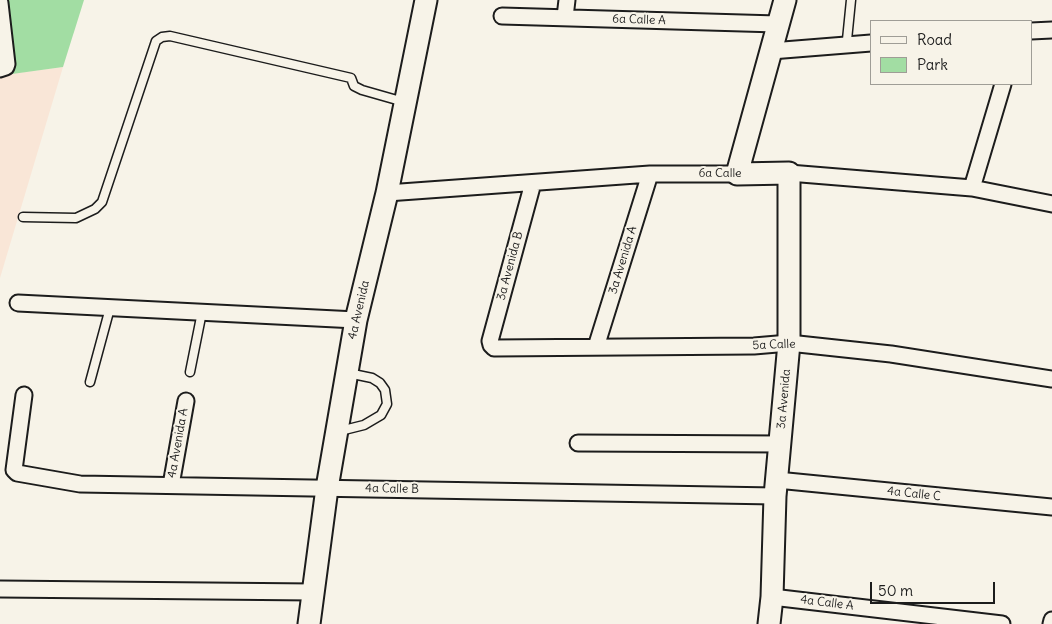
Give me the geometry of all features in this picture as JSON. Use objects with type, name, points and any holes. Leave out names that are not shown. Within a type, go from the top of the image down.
[{"type":"street","name":"4a Avenida","points":[[309,624],[327,488],[346,373],[356,320],[387,193],[426,0]]},
{"type":"street","points":[[565,18],[567,0]]},
{"type":"street","points":[[737,174],[785,0]]},
{"type":"street","points":[[0,3],[4,67]]},
{"type":"street","name":"6a Calle A","points":[[502,16],[777,24]]},
{"type":"street","points":[[1032,31],[1052,30]]},
{"type":"street","points":[[771,52],[870,44]]},
{"type":"street","points":[[972,188],[1003,85]]},
{"type":"street","name":"6a Calle","points":[[387,193],[650,174],[790,173],[972,188],[1052,204]]},
{"type":"street","name":"3a Avenida","points":[[769,624],[772,597],[776,488],[789,343],[790,173]]},
{"type":"street","name":"3a Avenida A","points":[[596,347],[650,174]]},
{"type":"street","name":"3a Avenida B","points":[[494,348],[490,345],[490,342],[533,183]]},
{"type":"street","points":[[18,303],[356,320]]},
{"type":"street","name":"5a Calle","points":[[494,348],[754,346],[789,343],[891,354],[1052,379]]},
{"type":"street","name":"4a Calle B","points":[[24,395],[14,470],[17,473],[80,484],[327,488],[776,488]]},
{"type":"street","name":"4a Avenida A","points":[[171,485],[186,401]]},
{"type":"street","points":[[578,443],[781,444]]},
{"type":"street","name":"4a Calle C","points":[[776,488],[1052,507]]},
{"type":"street","points":[[0,589],[313,592]]},
{"type":"street","name":"4a Calle A","points":[[772,597],[1002,624]]},
{"type":"street","points":[[1051,624],[1052,620]]},
{"type":"lane","points":[[847,40],[851,0]]},
{"type":"lane","points":[[23,218],[76,218],[95,210],[102,202],[156,41],[162,36],[170,36],[351,78],[354,86],[362,90],[406,102]]},
{"type":"lane","points":[[90,382],[110,308]]},
{"type":"lane","points":[[190,372],[202,312]]},
{"type":"lane","points":[[336,432],[364,425],[381,415],[387,404],[385,390],[380,383],[372,378],[346,373]]},
{"type":"shaded area","points":[[63,67],[0,278],[0,75]]},
{"type":"green space","points":[[5,0],[84,0],[63,67],[12,74]]}]
